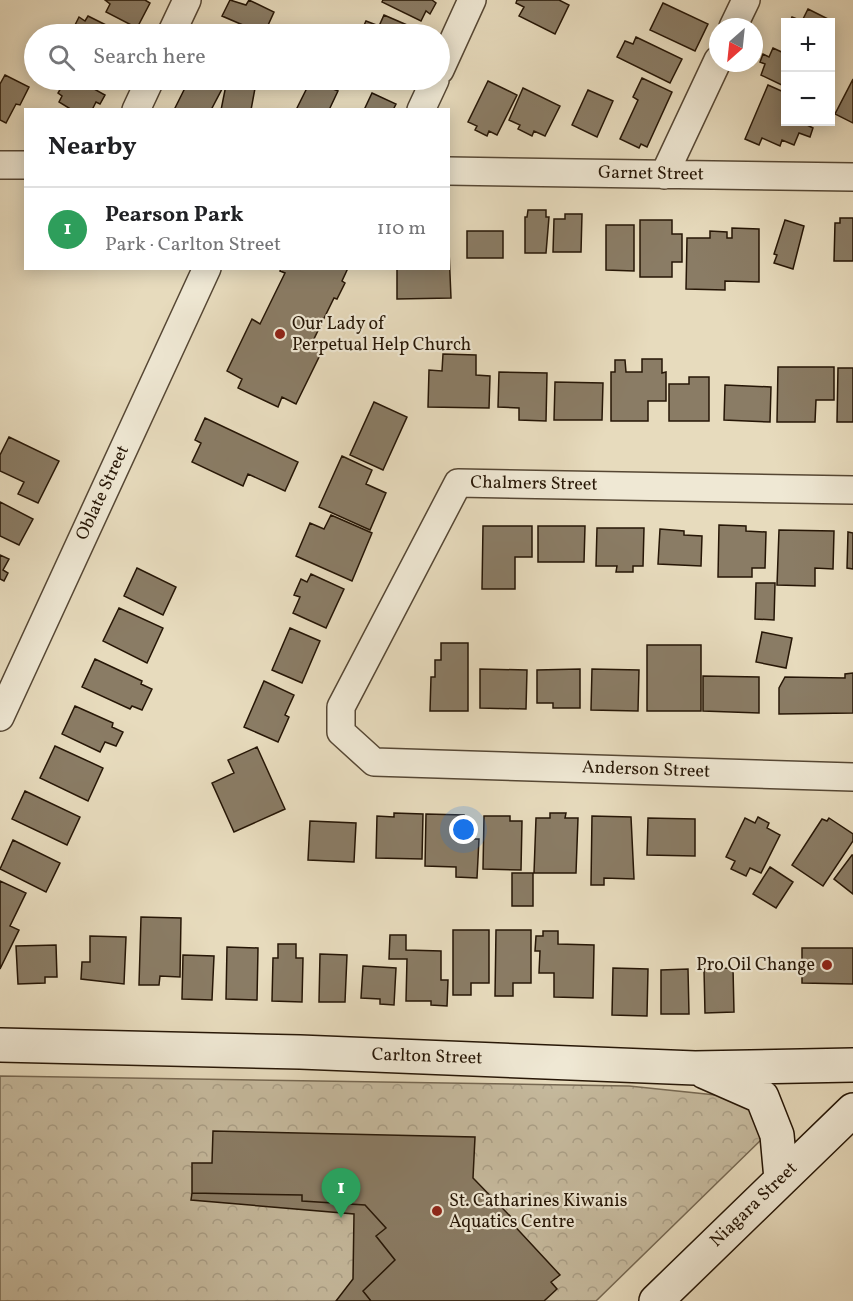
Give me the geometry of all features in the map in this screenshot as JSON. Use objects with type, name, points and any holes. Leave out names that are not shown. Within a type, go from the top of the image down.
[{"type":"main road","name":"Carlton Street","points":[[0,1045],[300,1052],[695,1068],[853,1065]]},
{"type":"main road","points":[[695,1068],[762,1097],[777,1135],[781,1179]]},
{"type":"main road","name":"Niagara Street","points":[[656,1301],[853,1110]]},
{"type":"street","points":[[176,24],[187,0]]},
{"type":"street","points":[[450,48],[472,0]]},
{"type":"street","points":[[737,18],[746,0]]},
{"type":"street","points":[[664,175],[712,72]]},
{"type":"street","points":[[137,108],[145,90]]},
{"type":"street","points":[[422,108],[430,90]]},
{"type":"street","points":[[0,165],[24,165]]},
{"type":"street","name":"Garnet Street","points":[[450,171],[853,177]]},
{"type":"street","name":"Oblate Street","points":[[0,717],[206,270]]},
{"type":"street","name":"Chalmers Street","points":[[438,764],[374,762],[341,732],[341,707],[458,483],[853,490]]},
{"type":"street","name":"Anderson Street","points":[[438,764],[853,777]]},
{"type":"green space","points":[[0,1076],[629,1086],[754,1099],[766,1135],[596,1301],[0,1301]]},
{"type":"building","points":[[105,0],[145,0],[150,3],[139,24],[129,24],[106,12],[110,4]]},
{"type":"building","points":[[230,0],[246,5],[249,0],[274,12],[269,24],[241,24],[222,16]]},
{"type":"building","points":[[383,0],[432,0],[436,3],[430,14],[426,11],[421,21],[382,2]]},
{"type":"building","points":[[517,0],[559,0],[569,5],[555,34],[519,16],[524,7],[516,3]]},
{"type":"building","points":[[663,3],[708,24],[695,51],[650,30]]},
{"type":"building","points":[[808,9],[826,18],[804,18]]},
{"type":"building","points":[[384,15],[405,24],[380,24]]},
{"type":"building","points":[[88,16],[104,24],[76,24],[79,17],[85,21]]},
{"type":"building","points":[[636,37],[682,59],[670,83],[617,57],[625,41],[633,44]]},
{"type":"building","points":[[773,48],[781,52],[781,85],[761,75],[765,64],[763,63],[763,54],[769,57]]},
{"type":"building","points":[[5,75],[24,84],[24,90],[28,90],[20,105],[16,104],[6,123],[0,120],[0,84]]},
{"type":"building","points":[[642,78],[672,92],[647,147],[641,144],[639,148],[620,139],[638,100],[633,97]]},
{"type":"building","points":[[853,79],[853,123],[835,114]]},
{"type":"building","points":[[488,81],[517,95],[497,135],[489,131],[487,136],[475,130],[477,126],[468,122]]},
{"type":"building","points":[[768,85],[781,91],[781,126],[813,128],[810,137],[799,133],[794,145],[782,140],[780,146],[762,138],[759,145],[745,139]]},
{"type":"building","points":[[523,88],[560,106],[545,136],[534,131],[532,136],[518,129],[520,125],[509,120]]},
{"type":"building","points":[[60,90],[96,90],[105,95],[100,104],[96,102],[93,108],[69,108],[59,102],[62,96],[58,93]]},
{"type":"building","points":[[184,90],[221,90],[212,108],[175,108]]},
{"type":"building","points":[[225,90],[255,90],[251,108],[221,108]]},
{"type":"building","points":[[306,90],[338,91],[330,108],[297,108]]},
{"type":"building","points":[[588,90],[613,101],[597,137],[572,125]]},
{"type":"building","points":[[372,93],[396,104],[394,108],[365,108]]},
{"type":"building","points":[[528,210],[546,210],[546,217],[549,217],[546,253],[525,253],[525,217],[527,217]]},
{"type":"building","points":[[565,214],[582,214],[581,252],[553,252],[554,219],[565,219]]},
{"type":"building","points":[[840,218],[853,218],[853,261],[834,261],[835,223],[840,223]]},
{"type":"building","points":[[640,220],[672,220],[672,234],[682,234],[682,262],[672,262],[672,277],[640,277]]},
{"type":"building","points":[[785,220],[804,226],[793,269],[774,263],[777,255],[774,254]]},
{"type":"building","points":[[606,225],[634,225],[634,271],[606,270]]},
{"type":"building","points":[[732,228],[759,229],[759,282],[725,281],[725,290],[686,289],[687,238],[710,238],[710,231],[727,232],[727,238],[732,238]]},
{"type":"building","points":[[467,231],[503,231],[503,258],[467,258]]},
{"type":"building","name":"Our Lady of Perpetual Help Church","points":[[347,270],[342,281],[345,283],[337,299],[334,298],[311,345],[322,351],[296,404],[282,397],[278,407],[238,388],[242,379],[227,371],[252,319],[260,324],[285,273],[280,271]]},
{"type":"building","points":[[397,270],[450,270],[451,298],[397,299]]},
{"type":"building","points":[[443,354],[476,355],[476,375],[490,376],[489,408],[428,407],[429,370],[442,371]]},
{"type":"building","points":[[642,359],[662,359],[662,373],[666,372],[666,401],[648,401],[648,421],[611,421],[611,372],[615,372],[615,360],[625,360],[626,372],[642,372]]},
{"type":"building","points":[[778,367],[834,367],[834,400],[816,400],[815,422],[777,422]]},
{"type":"building","points":[[838,368],[853,368],[853,422],[837,422]]},
{"type":"building","points":[[499,372],[547,373],[546,421],[519,420],[519,408],[498,407]]},
{"type":"building","points":[[689,377],[709,377],[709,421],[669,421],[669,384],[689,384]]},
{"type":"building","points":[[555,382],[603,383],[602,420],[554,420]]},
{"type":"building","points":[[725,385],[771,387],[770,422],[724,420]]},
{"type":"building","points":[[374,402],[407,417],[383,470],[350,455]]},
{"type":"building","points":[[205,418],[298,462],[285,491],[248,474],[243,486],[192,462],[201,443],[195,440]]},
{"type":"building","points":[[9,437],[59,461],[38,503],[18,494],[24,482],[0,471],[0,455]]},
{"type":"building","points":[[342,456],[372,470],[366,484],[386,493],[370,530],[319,507]]},
{"type":"building","points":[[0,502],[33,519],[19,545],[0,536]]},
{"type":"building","points":[[331,515],[372,533],[352,581],[296,556],[310,523],[324,529]]},
{"type":"building","points":[[719,525],[746,526],[746,531],[766,532],[765,568],[752,568],[752,577],[718,577]]},
{"type":"building","points":[[483,526],[532,526],[532,557],[515,557],[515,589],[482,589]]},
{"type":"building","points":[[538,526],[585,526],[584,562],[538,562]]},
{"type":"building","points":[[597,528],[644,528],[643,566],[633,566],[633,572],[616,572],[617,566],[596,566]]},
{"type":"building","points":[[660,529],[684,531],[684,535],[702,536],[701,566],[658,564]]},
{"type":"building","points":[[779,530],[834,531],[833,569],[815,568],[815,586],[777,585]]},
{"type":"building","points":[[848,532],[853,533],[853,569],[847,568]]},
{"type":"building","points":[[0,555],[9,559],[3,570],[8,573],[4,581],[0,579]]},
{"type":"building","points":[[137,568],[176,587],[163,615],[124,596]]},
{"type":"building","points":[[311,574],[344,589],[326,628],[293,613],[300,597],[294,595],[301,579],[307,582]]},
{"type":"building","points":[[756,583],[775,583],[774,620],[755,619]]},
{"type":"building","points":[[119,608],[163,628],[147,663],[103,641]]},
{"type":"building","points":[[290,628],[320,641],[302,683],[272,670]]},
{"type":"building","points":[[762,632],[792,638],[786,668],[756,662]]},
{"type":"building","points":[[441,643],[468,643],[468,711],[430,711],[431,677],[435,677],[435,660],[441,660]]},
{"type":"building","points":[[647,645],[701,645],[701,711],[647,711]]},
{"type":"building","points":[[95,659],[142,681],[141,684],[152,689],[142,710],[132,706],[130,709],[82,687]]},
{"type":"building","points":[[480,669],[527,670],[526,709],[480,708]]},
{"type":"building","points":[[580,669],[580,708],[553,708],[553,703],[537,703],[537,670]]},
{"type":"building","points":[[592,669],[639,670],[638,711],[591,710]]},
{"type":"building","points":[[853,673],[853,713],[779,714],[779,688],[785,677],[845,678],[845,674]]},
{"type":"building","points":[[703,676],[759,677],[759,713],[703,711]]},
{"type":"building","points":[[264,681],[294,695],[285,715],[289,717],[278,742],[244,727]]},
{"type":"building","points":[[75,706],[113,723],[112,727],[123,732],[116,746],[105,742],[100,752],[62,734]]},
{"type":"building","points":[[55,746],[103,768],[88,801],[40,778]]},
{"type":"building","points":[[257,747],[285,809],[234,832],[212,783],[234,773],[228,760]]},
{"type":"building","points":[[25,791],[80,817],[67,845],[12,819]]},
{"type":"building","points":[[394,813],[423,814],[422,859],[376,858],[377,816],[394,817]]},
{"type":"building","points":[[550,813],[566,813],[565,818],[578,818],[576,873],[534,873],[536,818],[550,818]]},
{"type":"building","points":[[426,814],[464,815],[463,839],[479,839],[477,878],[456,877],[456,867],[425,866]]},
{"type":"building","points":[[484,816],[510,816],[510,821],[522,821],[521,870],[483,869]]},
{"type":"building","points":[[592,816],[631,817],[634,879],[604,878],[604,885],[591,885]]},
{"type":"building","points":[[758,817],[769,823],[767,828],[780,835],[761,873],[750,868],[746,876],[731,869],[735,861],[726,857],[745,818],[755,823]]},
{"type":"building","points":[[648,818],[695,819],[695,856],[647,855]]},
{"type":"building","points":[[829,818],[853,834],[853,841],[823,886],[792,865],[822,819],[827,821]]},
{"type":"building","points":[[310,821],[356,823],[354,862],[308,860]]},
{"type":"building","points":[[13,840],[60,863],[46,892],[0,869]]},
{"type":"building","points":[[853,855],[853,894],[834,879]]},
{"type":"building","points":[[770,867],[793,882],[776,908],[753,894]]},
{"type":"building","points":[[512,873],[533,873],[533,906],[512,906]]},
{"type":"building","points":[[0,881],[26,893],[10,926],[19,930],[0,969]]},
{"type":"building","points":[[141,917],[181,918],[180,977],[160,976],[159,985],[139,985]]},
{"type":"building","points":[[453,930],[489,930],[489,983],[471,983],[471,995],[453,995]]},
{"type":"building","points":[[496,930],[531,930],[531,983],[513,983],[513,996],[495,996]]},
{"type":"building","points":[[543,931],[558,931],[558,944],[594,945],[593,998],[554,997],[554,973],[539,973],[540,951],[535,951],[536,936],[543,936]]},
{"type":"building","points":[[390,935],[406,935],[406,950],[441,951],[441,980],[448,980],[447,1006],[431,1005],[431,1001],[406,1001],[407,959],[389,959]]},
{"type":"building","points":[[90,936],[126,937],[124,984],[81,979],[82,962],[90,962]]},
{"type":"building","points":[[278,944],[296,944],[296,958],[303,958],[302,1002],[272,1001],[273,958],[278,958]]},
{"type":"building","points":[[56,945],[57,977],[45,977],[45,983],[18,984],[16,946]]},
{"type":"building","points":[[227,947],[258,948],[257,1000],[226,999]]},
{"type":"building","name":"Pro Oil Change","points":[[802,948],[853,948],[853,984],[802,983]]},
{"type":"building","points":[[320,954],[347,955],[345,1002],[319,1002]]},
{"type":"building","points":[[183,955],[214,956],[212,1000],[182,999]]},
{"type":"building","points":[[363,966],[396,968],[394,1005],[380,1004],[380,999],[361,998]]},
{"type":"building","points":[[613,968],[648,969],[647,1016],[612,1015]]},
{"type":"building","points":[[733,968],[734,1012],[705,1013],[704,969]]},
{"type":"building","points":[[688,969],[689,1014],[661,1014],[661,970]]},
{"type":"building","name":"St. Catharines Kiwanis Aquatics Centre","points":[[213,1131],[475,1137],[473,1178],[511,1217],[508,1219],[560,1275],[551,1282],[557,1289],[544,1301],[371,1301],[363,1291],[395,1260],[376,1236],[386,1228],[365,1205],[302,1201],[302,1195],[192,1193],[192,1163],[212,1163]]},
{"type":"building","points":[[192,1193],[302,1195],[302,1201],[365,1205],[386,1228],[376,1236],[395,1260],[363,1291],[371,1301],[336,1301],[353,1279],[354,1214],[191,1200]]},
{"type":"place","name":"Our Lady of Perpetual Help Church","points":[[280,334]]},
{"type":"place","name":"Pro Oil Change","points":[[827,965]]},
{"type":"place","name":"St. Catharines Kiwanis Aquatics Centre","points":[[437,1211]]},
{"type":"place","name":"Pearson Park","points":[[341,1218]]}]
